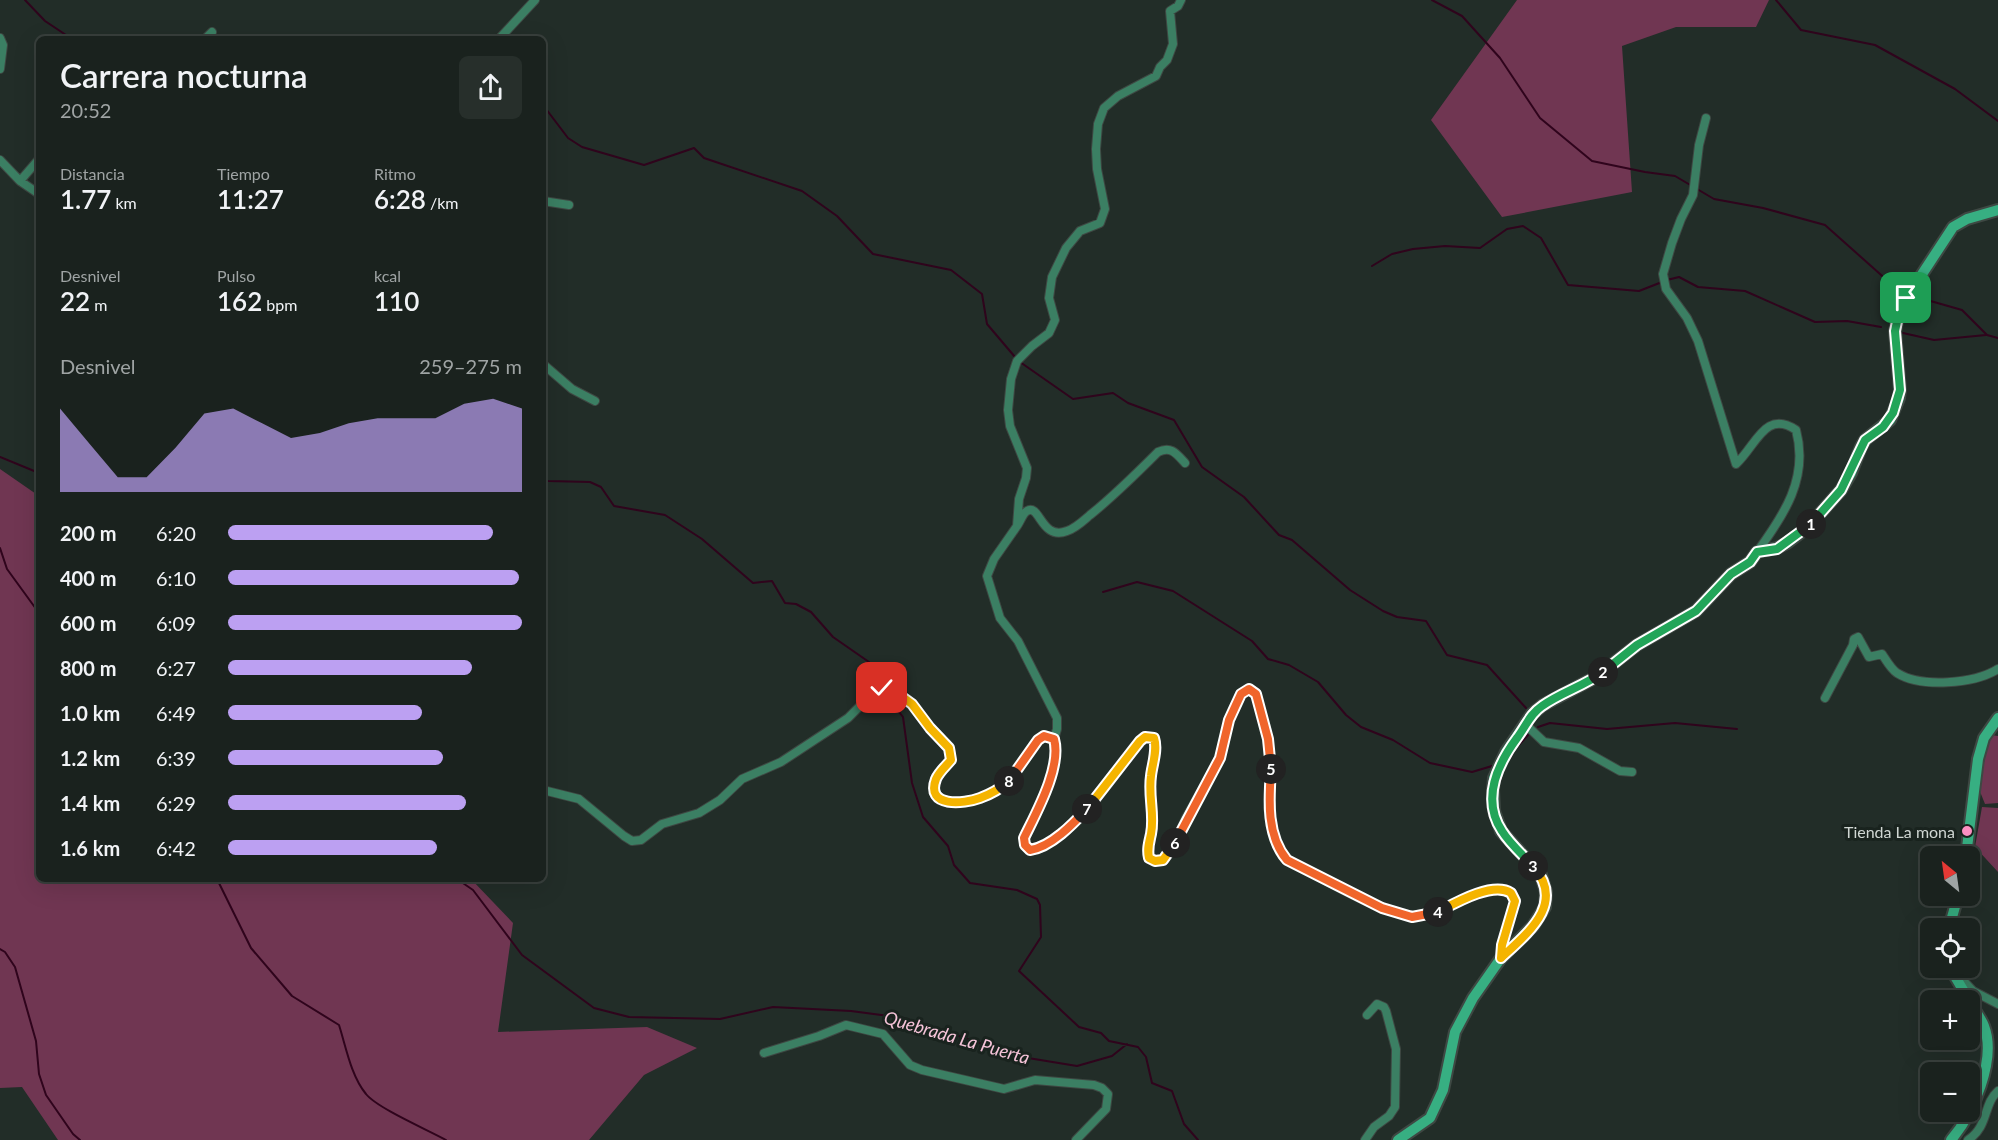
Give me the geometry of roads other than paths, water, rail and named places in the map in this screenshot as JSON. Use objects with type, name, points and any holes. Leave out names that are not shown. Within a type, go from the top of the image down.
[{"type":"main road","points":[[1398,1140],[1430,1118],[1443,1090],[1455,1032],[1473,998],[1501,958],[1541,915],[1546,898],[1541,875],[1501,831],[1494,811],[1492,789],[1506,752],[1532,714],[1543,705],[1596,677],[1637,645],[1696,611],[1731,574],[1750,562],[1757,552],[1777,549],[1808,527],[1841,490],[1865,440],[1890,420],[1900,390],[1895,331],[1898,317],[1909,295],[1953,227],[1967,219],[1998,210]]},
{"type":"main road","points":[[1966,846],[1981,745],[1998,718]]},
{"type":"main road","points":[[1951,1140],[1965,1121],[1985,1069],[1988,1042],[1980,1019]]},
{"type":"street","points":[[502,36],[535,0]]},
{"type":"street","points":[[1017,526],[1016,511],[1027,468],[1010,426],[1008,410],[1011,379],[1017,361],[1049,333],[1055,320],[1048,298],[1052,277],[1066,248],[1080,231],[1100,223],[1105,209],[1097,169],[1096,149],[1098,124],[1104,108],[1118,96],[1156,76],[1160,67],[1167,60],[1173,44],[1170,11],[1178,6],[1181,0]]},
{"type":"street","points":[[209,36],[212,32]]},
{"type":"street","points":[[0,38],[3,45],[0,69]]},
{"type":"street","points":[[1706,118],[1699,145],[1693,195],[1681,219],[1663,274],[1666,289],[1687,318],[1698,340],[1737,464],[1767,426],[1788,424],[1796,430],[1800,444],[1798,468],[1788,506],[1757,552]]},
{"type":"street","points":[[0,160],[20,181],[36,192]]},
{"type":"street","points":[[20,181],[36,162]]},
{"type":"street","points":[[546,201],[569,205]]},
{"type":"street","points":[[546,367],[572,389],[595,401]]},
{"type":"street","points":[[1185,463],[1172,449],[1158,452],[1104,504],[1069,530],[1053,532],[1047,528],[1035,511],[1027,511],[994,558],[987,576],[1000,618],[1018,641],[1034,669],[1057,718],[1058,729],[1054,739],[1056,745],[1046,790],[1024,838],[1025,845],[1030,850],[1037,849],[1068,829],[1096,799],[1140,741],[1145,737],[1150,737],[1154,738],[1156,746],[1150,779],[1152,833],[1147,850],[1149,858],[1155,861],[1163,860],[1220,758],[1229,720],[1241,694],[1249,689],[1254,691],[1268,739],[1271,763],[1268,808],[1277,846],[1287,860],[1382,908],[1412,917],[1437,912],[1461,900],[1490,891],[1506,890],[1511,893],[1515,901],[1502,945],[1501,958]]},
{"type":"street","points":[[1825,698],[1854,639],[1858,637],[1869,657],[1882,654],[1895,672],[1913,681],[1960,682],[1991,674],[1998,669]]},
{"type":"street","points":[[546,791],[579,800],[624,836],[632,841],[641,840],[662,824],[699,813],[720,800],[742,779],[781,762],[848,718],[875,691],[882,688],[890,688],[912,704],[949,748],[951,760],[937,777],[934,787],[938,797],[949,803],[979,799],[997,791],[1010,781],[1038,740],[1044,736],[1054,739]]},
{"type":"street","points":[[1526,724],[1544,742],[1579,748],[1620,771],[1632,772]]},
{"type":"street","points":[[1961,978],[1973,991],[1998,1004]]},
{"type":"street","points":[[1365,1140],[1374,1127],[1389,1116],[1395,1107],[1397,1078],[1396,1049],[1386,1011],[1384,1007],[1377,1004],[1367,1015]]},
{"type":"street","points":[[764,1053],[846,1025],[883,1034],[910,1065],[922,1070],[1004,1089],[1035,1080],[1095,1085],[1108,1094],[1106,1109],[1076,1140]]},
{"type":"street","points":[[1968,1140],[1976,1135],[1986,1117],[1993,1095],[1998,1090]]},
{"type":"waterway","points":[[25,0],[45,21],[68,36]]},
{"type":"waterway","points":[[1432,0],[1462,16],[1500,58],[1540,118],[1592,161],[1675,176],[1714,199],[1763,208],[1825,225],[1889,282],[1908,293]]},
{"type":"waterway","points":[[1776,0],[1801,30],[1875,45],[1955,89],[1998,121]]},
{"type":"waterway","points":[[546,109],[568,138],[582,147],[644,165],[694,148],[704,158],[802,191],[837,216],[873,254],[951,270],[982,294],[987,324],[1015,357]]},
{"type":"waterway","points":[[1372,266],[1392,254],[1413,249],[1445,246],[1480,248],[1507,229],[1523,226],[1541,238],[1568,285],[1639,291],[1662,282]]},
{"type":"waterway","points":[[1667,280],[1679,277],[1698,287],[1745,291],[1815,322],[1847,321],[1881,327]]},
{"type":"waterway","points":[[1913,296],[1962,310],[1987,335],[1998,338]]},
{"type":"waterway","points":[[1903,333],[1934,340],[1986,335]]},
{"type":"waterway","points":[[1020,362],[1073,399],[1113,393],[1128,403],[1174,420],[1202,467],[1244,497],[1279,535],[1292,540],[1350,590],[1383,611],[1397,617],[1426,621],[1447,655],[1487,665],[1526,708]]},
{"type":"waterway","name":"Quebrada La Puerta","points":[[0,457],[36,472]]},
{"type":"waterway","points":[[546,480],[590,482],[601,487],[614,506],[665,515],[702,539],[753,583],[772,581],[785,603],[796,604],[811,612],[833,637],[869,662],[880,685]]},
{"type":"waterway","points":[[0,548],[7,569],[36,609]]},
{"type":"waterway","points":[[1103,592],[1137,582],[1173,591],[1252,641],[1268,659],[1289,665],[1318,682],[1346,715],[1361,727],[1393,740],[1430,763],[1472,772],[1492,766]]},
{"type":"waterway","points":[[885,694],[903,717],[912,783],[923,817],[948,846],[954,865],[970,883],[1017,890],[1037,899],[1040,905],[1041,937],[1019,971],[1079,1027],[1101,1033],[1109,1041],[1138,1047],[1146,1057],[1152,1083],[1172,1091],[1184,1124],[1198,1140]]},
{"type":"waterway","points":[[1538,727],[1550,723],[1607,729],[1675,723],[1737,729]]},
{"type":"waterway","points":[[1510,758],[1530,733]]},
{"type":"waterway","points":[[218,882],[251,948],[292,996],[339,1025],[353,1070],[366,1094],[391,1112],[446,1140]]},
{"type":"waterway","name":"Quebrada La Puerta","points":[[461,882],[473,890],[522,955],[594,1008],[629,1017],[720,1019],[773,1007],[851,1011],[904,1018],[1022,1057],[1077,1066],[1112,1056],[1127,1044]]},
{"type":"waterway","points":[[0,949],[5,952],[15,967],[36,1041],[39,1074],[46,1095],[73,1134],[80,1140]]},
{"type":"place","name":"Tienda La mona","points":[[1967,831]]}]
